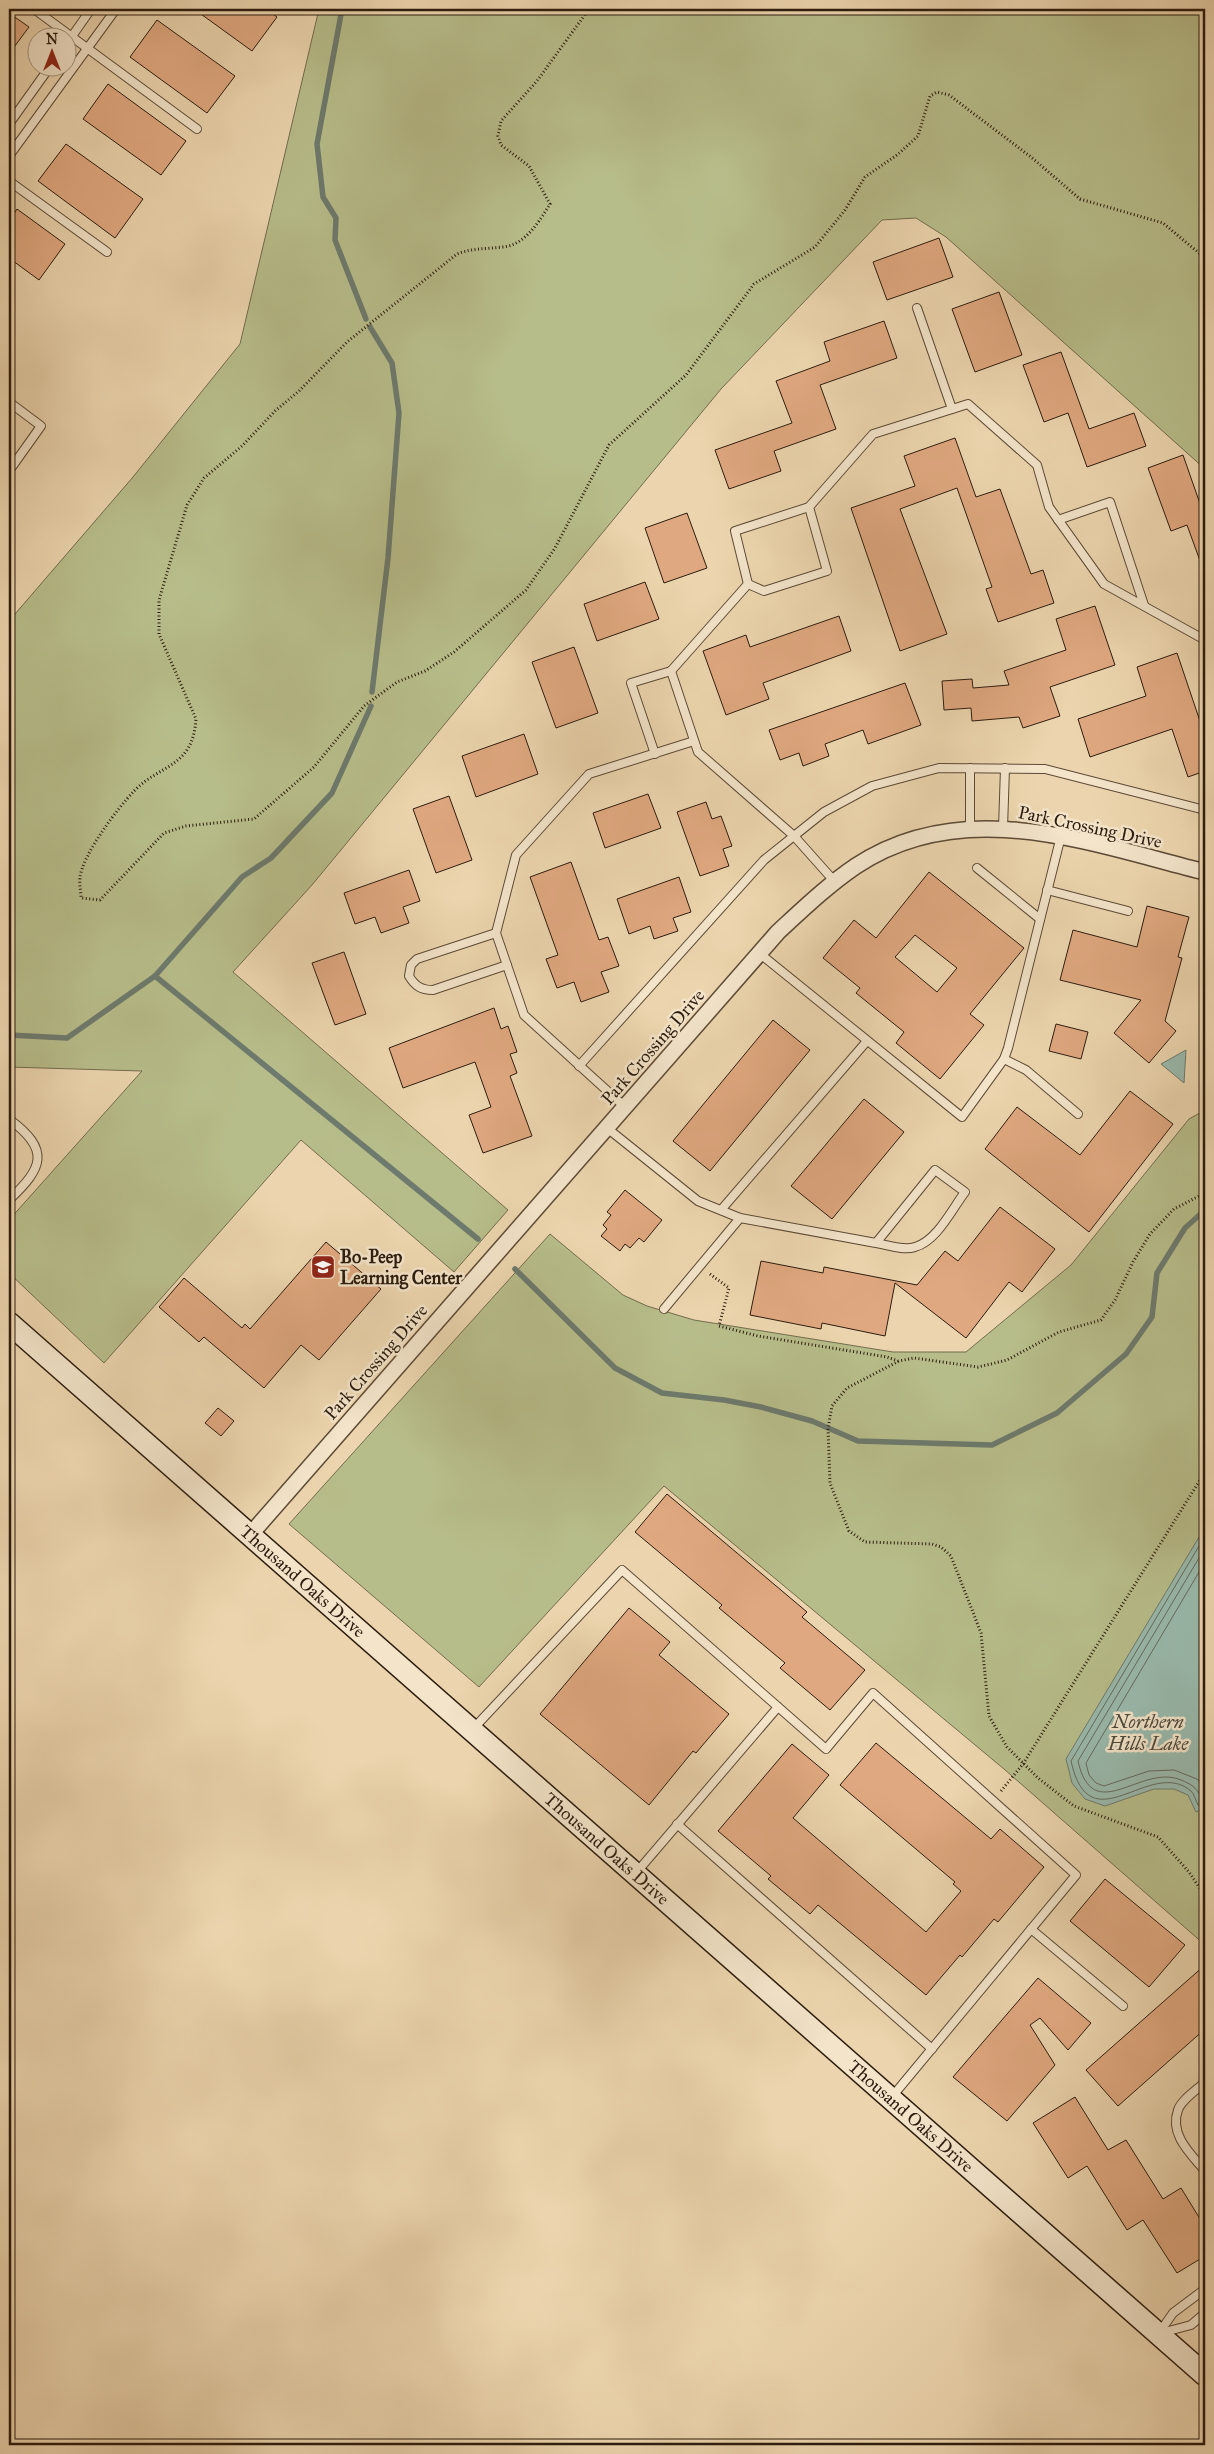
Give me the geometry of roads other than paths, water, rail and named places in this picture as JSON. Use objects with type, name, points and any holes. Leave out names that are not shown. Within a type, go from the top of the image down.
[{"type":"main road","name":"Thousand Oaks Drive","points":[[9,1323],[1205,2375]]},
{"type":"street","name":"Park Crossing Drive","points":[[250,1535],[778,932],[857,865],[903,842],[927,835],[970,828],[1003,828],[1061,836],[1205,872]]},
{"type":"lane","points":[[34,9],[56,28]]},
{"type":"lane","points":[[77,28],[91,9]]},
{"type":"lane","points":[[9,156],[116,9]]},
{"type":"lane","points":[[78,44],[87,48],[197,129]]},
{"type":"lane","points":[[9,124],[42,78]]},
{"type":"lane","points":[[9,181],[107,252]]},
{"type":"lane","points":[[917,308],[952,409]]},
{"type":"lane","points":[[9,402],[41,426],[9,471]]},
{"type":"lane","points":[[748,584],[735,531],[809,507],[874,434],[968,404],[1037,465],[1049,507],[1104,584],[1205,640]]},
{"type":"lane","points":[[1058,520],[1110,502],[1144,605]]},
{"type":"lane","points":[[748,584],[764,591],[827,570],[809,507]]},
{"type":"lane","points":[[654,754],[631,683],[671,671],[748,584]]},
{"type":"lane","points":[[671,671],[698,752],[794,836],[835,882]]},
{"type":"lane","points":[[625,1107],[524,1016],[496,934],[516,855],[589,774],[694,741]]},
{"type":"lane","points":[[579,1066],[764,860],[824,812],[872,786],[939,768],[1045,769],[1205,810]]},
{"type":"lane","points":[[970,768],[970,828]]},
{"type":"lane","points":[[1003,828],[1005,768]]},
{"type":"lane","points":[[759,953],[962,1117],[1004,1059],[1061,836]]},
{"type":"lane","points":[[977,868],[1040,919]]},
{"type":"lane","points":[[1047,890],[1128,911]]},
{"type":"lane","points":[[496,934],[417,959],[411,965],[409,976],[414,984],[423,990],[433,990],[506,965]]},
{"type":"lane","points":[[720,1210],[867,1041]]},
{"type":"lane","points":[[1004,1059],[1026,1070],[1078,1114]]},
{"type":"lane","points":[[9,1119],[31,1139],[37,1151],[37,1166],[27,1183],[9,1200]]},
{"type":"lane","points":[[607,1128],[698,1201],[720,1210],[740,1218],[876,1243],[898,1247],[915,1247],[932,1236],[964,1192],[935,1170],[876,1243]]},
{"type":"lane","points":[[664,1309],[740,1218]]},
{"type":"lane","points":[[471,1730],[622,1570],[826,1749],[873,1693],[1076,1875],[891,2098]]},
{"type":"lane","points":[[635,1874],[778,1707]]},
{"type":"lane","points":[[678,1824],[932,2049]]},
{"type":"lane","points":[[1031,1929],[1123,2006]]},
{"type":"lane","points":[[1204,2167],[1176,2132],[1176,2123],[1178,2109],[1205,2082]]},
{"type":"lane","points":[[1159,2334],[1173,2313],[1205,2289]]},
{"type":"lane","points":[[1159,2334],[1191,2325],[1205,2313]]},
{"type":"water","points":[[1186,1050],[1184,1083],[1161,1064]]},
{"type":"water","name":"Northern Hills Lake","points":[[1205,1527],[1205,1808],[1196,1812],[1188,1795],[1174,1789],[1154,1789],[1105,1806],[1085,1799],[1072,1783],[1066,1759]]},
{"type":"waterway","points":[[342,9],[317,144],[323,197],[336,218],[335,240],[366,319]]},
{"type":"waterway","points":[[370,327],[392,363],[399,413],[388,558],[372,692]]},
{"type":"waterway","points":[[9,1035],[67,1038],[155,976],[242,877],[271,858],[332,793],[371,706]]},
{"type":"waterway","points":[[155,976],[478,1239]]},
{"type":"waterway","points":[[515,1269],[615,1368],[662,1393],[724,1400],[761,1407],[812,1421],[858,1441],[992,1445],[1057,1413],[1126,1354],[1152,1317],[1157,1273],[1185,1228],[1205,1210]]},
{"type":"place","name":"Bo-Peep Learning Center","points":[[323,1267]]}]
